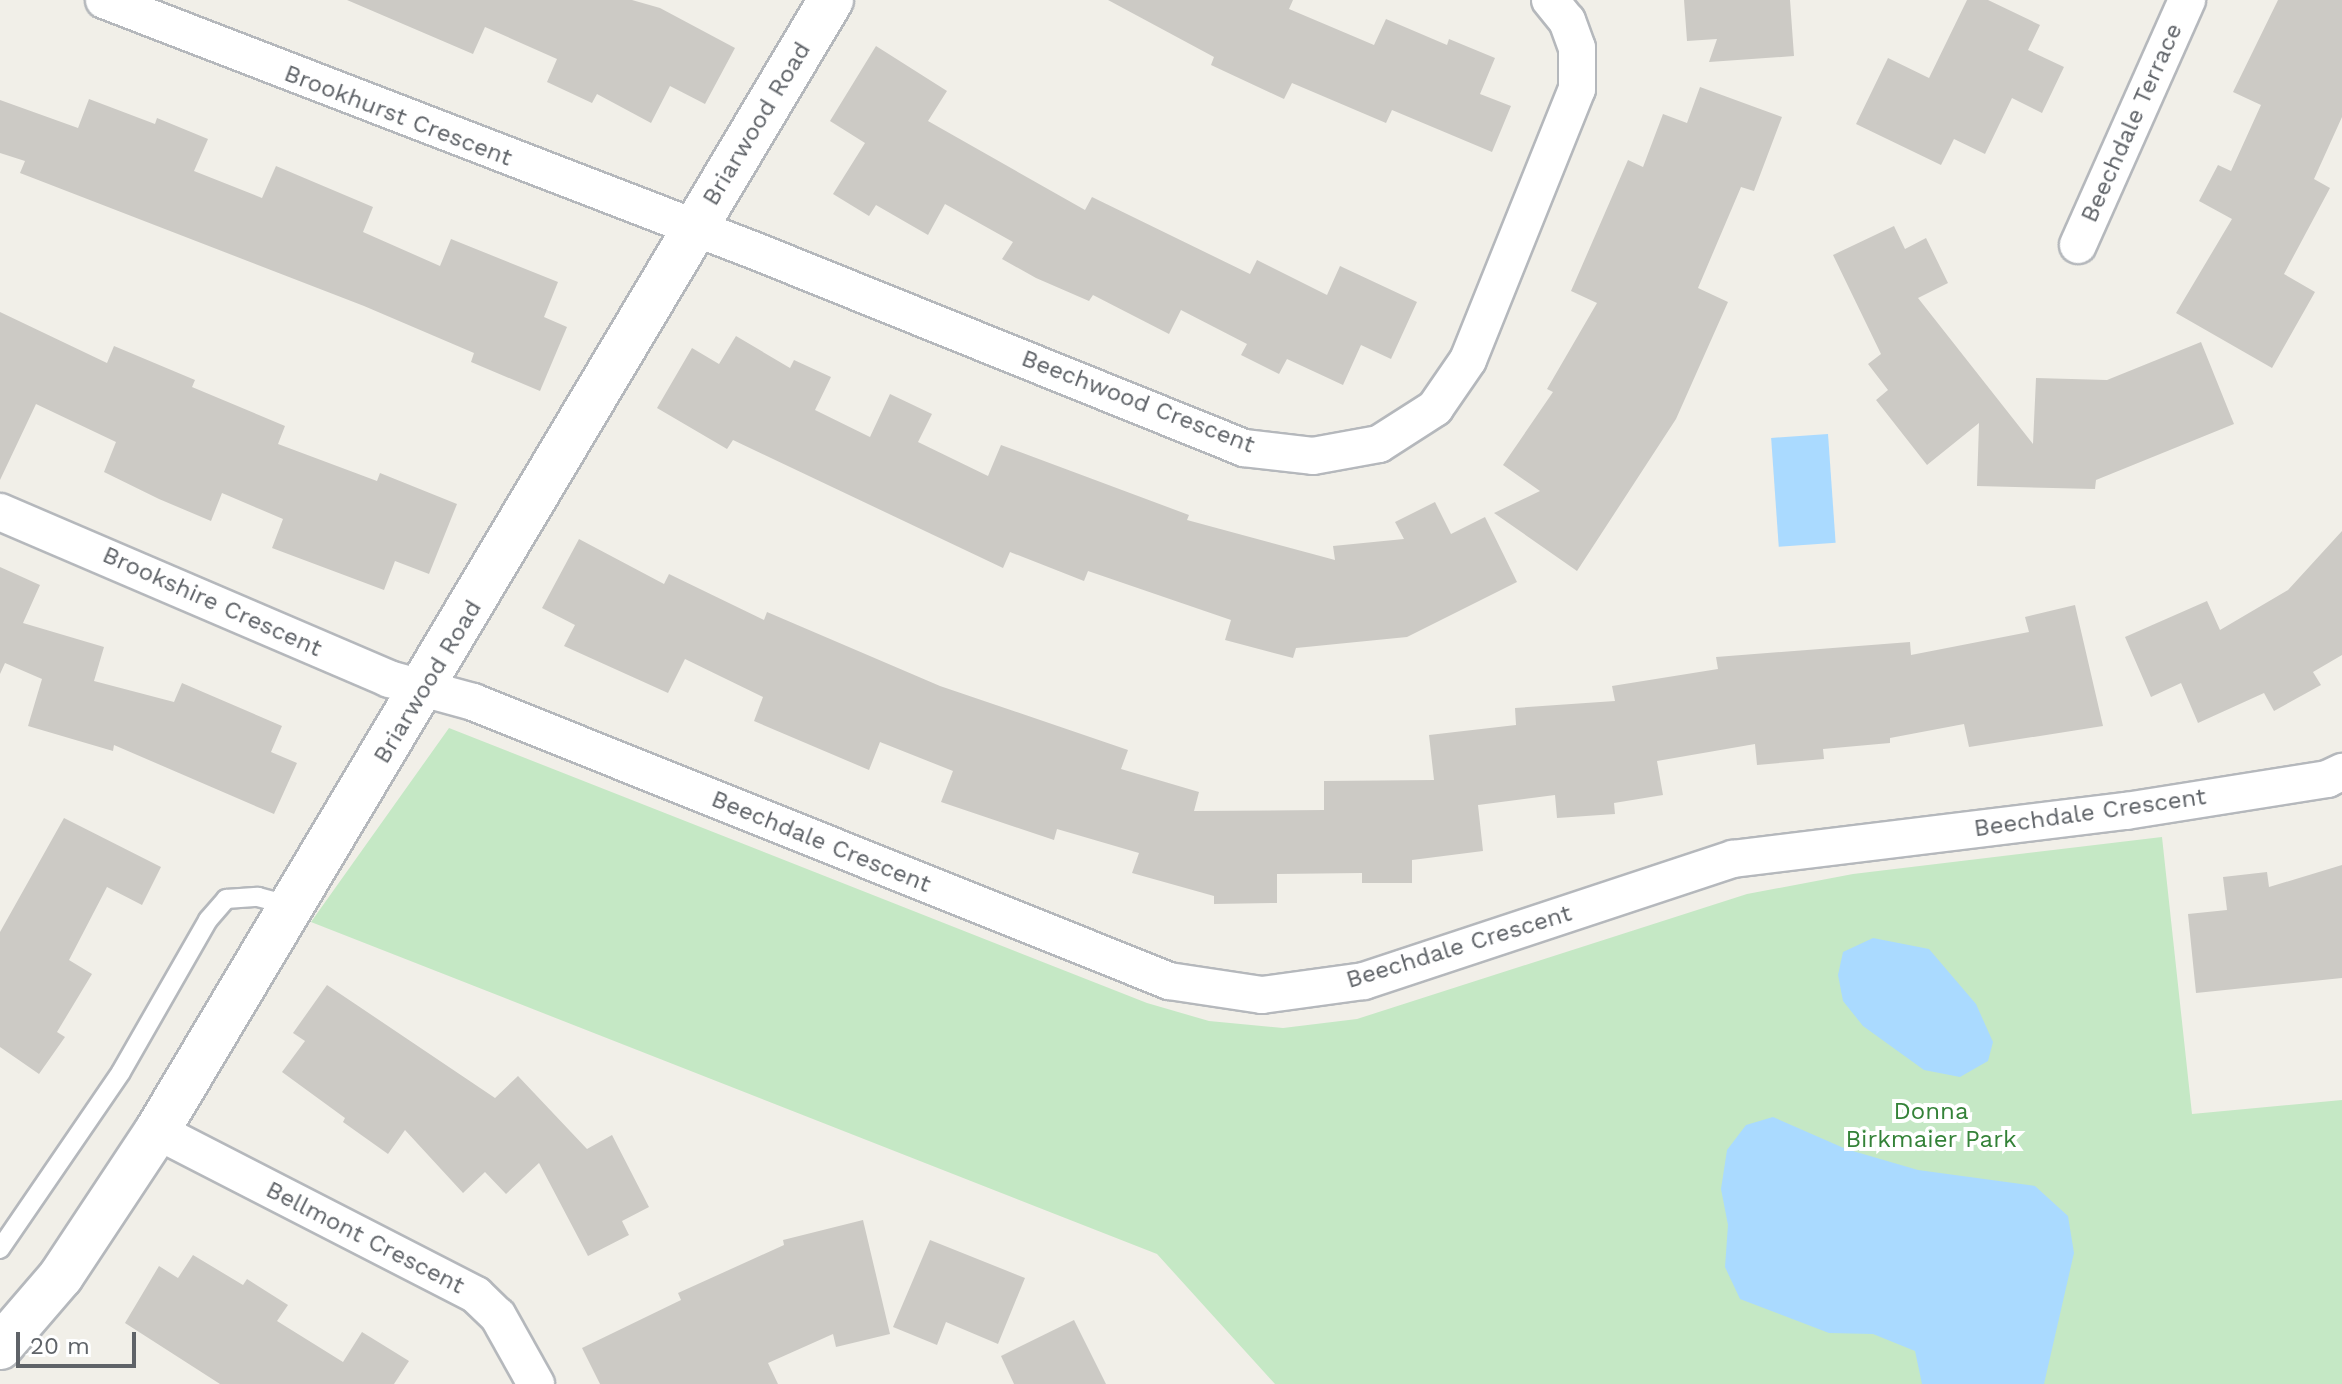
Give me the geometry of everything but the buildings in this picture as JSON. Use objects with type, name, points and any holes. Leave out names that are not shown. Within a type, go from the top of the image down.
[{"type":"street","name":"Brookhurst Crescent","points":[[104,0],[693,231]]},
{"type":"street","name":"Briarwood Road","points":[[0,1347],[61,1276],[157,1131],[426,688],[831,0]]},
{"type":"street","name":"Beechwood Crescent","points":[[693,231],[758,252],[1244,448],[1313,456],[1379,444],[1435,408],[1468,360],[1577,89],[1577,48],[1567,21],[1550,0]]},
{"type":"street","name":"Beechdale Terrace","points":[[2078,245],[2187,0]]},
{"type":"street","name":"Brookshire Crescent","points":[[0,512],[389,679],[426,688]]},
{"type":"street","name":"Beechdale Crescent","points":[[426,688],[488,708],[1169,981],[1262,995],[1364,981],[1733,859],[2126,811],[2327,779],[2342,772]]},
{"type":"street","name":"Bellmont Crescent","points":[[157,1131],[476,1295],[498,1316],[536,1384]]},
{"type":"lane","points":[[0,1249],[121,1072],[217,909],[226,899],[258,897],[292,906]]},
{"type":"green space","name":"Donna Birkmaier Park","points":[[449,728],[1147,1003],[1209,1021],[1283,1028],[1357,1019],[1747,894],[1853,874],[2162,837],[2192,1114],[2342,1100],[2342,1384],[1275,1384],[1157,1254],[311,922]]},
{"type":"water","points":[[1828,434],[1836,543],[1779,547],[1771,438]]},
{"type":"water","points":[[1873,938],[1929,949],[1976,1004],[1993,1042],[1988,1061],[1960,1077],[1924,1070],[1863,1026],[1843,1001],[1838,975],[1843,952]]},
{"type":"water","points":[[1773,1117],[1846,1149],[1918,1170],[2035,1186],[2068,1216],[2074,1253],[2044,1384],[1922,1384],[1915,1351],[1873,1334],[1829,1333],[1740,1299],[1725,1267],[1728,1225],[1721,1189],[1727,1150],[1746,1125]]}]
